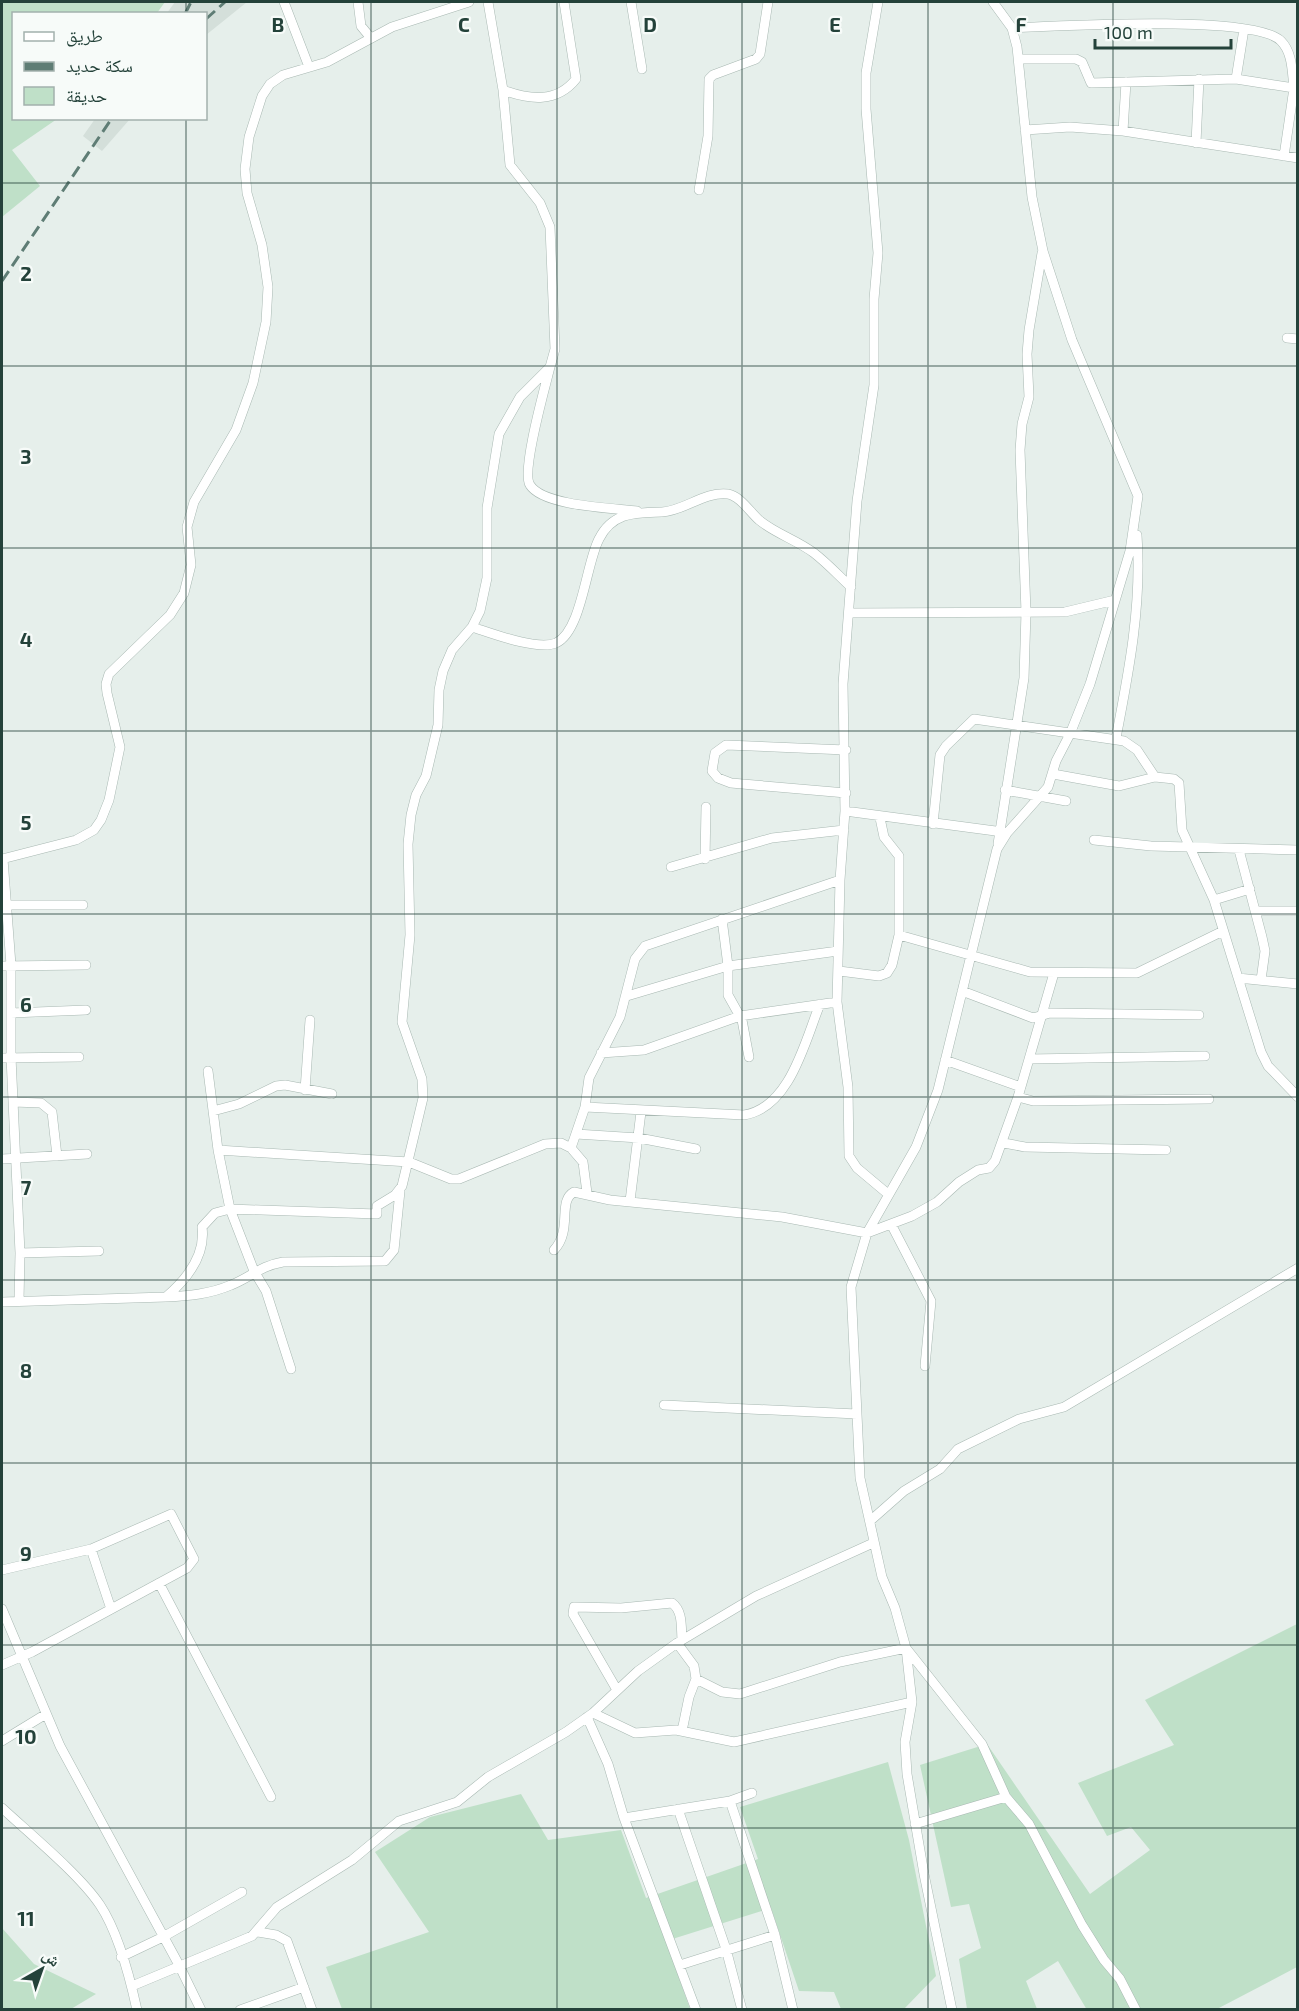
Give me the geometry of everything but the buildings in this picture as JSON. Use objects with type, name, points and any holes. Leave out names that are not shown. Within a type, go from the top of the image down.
[{"type":"street","points":[[284,2],[309,66]]},
{"type":"street","points":[[358,2],[362,26],[370,37]]},
{"type":"street","points":[[19,1301],[20,1253],[13,1102],[6,1058],[11,1013],[6,966],[7,905],[2,859],[76,840],[94,830],[109,800],[120,747],[106,684],[110,674],[170,615],[184,593],[190,565],[187,527],[194,502],[236,430],[262,344],[268,306],[267,269],[245,180],[249,137],[261,96],[270,84],[283,75],[327,62],[392,27],[469,2]]},
{"type":"street","points":[[488,2],[503,90],[510,165],[540,203],[550,226],[555,349],[527,468],[530,487],[539,494],[556,500],[637,511],[674,510],[709,496],[731,495],[773,530],[813,552],[851,587]]},
{"type":"street","points":[[503,90],[536,99],[550,98],[576,79],[564,2]]},
{"type":"street","points":[[631,2],[642,69]]},
{"type":"street","points":[[699,190],[708,136],[709,79],[713,75],[756,59],[760,54],[768,2]]},
{"type":"street","points":[[878,2],[866,73],[866,109],[878,253],[874,299],[874,385],[857,501],[843,684],[846,793],[840,880],[837,1002],[848,1087],[849,1156],[857,1168],[888,1194]]},
{"type":"street","points":[[993,2],[1012,28],[1019,59],[1032,197],[1043,251],[1072,340],[1138,496],[1136,524],[1139,568],[1133,646],[1116,738]]},
{"type":"street","points":[[1012,28],[1210,25],[1268,32],[1281,40],[1289,52],[1296,89],[1284,156]]},
{"type":"street","points":[[1236,79],[1244,29]]},
{"type":"street","points":[[1019,59],[1076,59],[1082,62],[1091,83],[1236,79],[1296,89]]},
{"type":"street","points":[[1196,143],[1199,79]]},
{"type":"street","points":[[1123,131],[1126,82]]},
{"type":"street","points":[[1024,130],[1070,127],[1123,131],[1298,158]]},
{"type":"street","points":[[952,2010],[915,1824],[905,1759],[912,1702],[906,1648],[895,1608],[882,1577],[860,1478],[851,1287],[867,1233],[916,1147],[927,1121],[945,1060],[1003,832],[1005,790],[1014,724],[1024,678],[1026,612],[1020,450],[1029,397],[1028,338],[1043,251]]},
{"type":"street","points":[[1287,338],[1298,339]]},
{"type":"street","points":[[2,1302],[203,1295],[233,1284],[254,1271],[283,1262],[389,1259],[394,1250],[400,1191],[423,1098],[422,1079],[402,1022],[410,935],[408,844],[416,795],[426,776],[438,725],[439,690],[443,671],[456,643],[472,627],[480,611],[487,578],[487,508],[499,434],[520,397],[550,367]]},
{"type":"street","points":[[472,627],[515,640],[544,645],[557,643],[566,634],[576,613],[599,538],[608,526],[637,511]]},
{"type":"street","points":[[845,811],[880,818],[1003,832],[1041,797],[1053,774],[1090,684],[1136,524]]},
{"type":"street","points":[[849,613],[1065,612],[1115,600]]},
{"type":"street","points":[[933,824],[939,762],[943,750],[974,719],[1070,734],[1116,738],[1137,750],[1155,777]]},
{"type":"street","points":[[846,750],[726,745],[715,753],[712,771],[718,778],[731,783],[846,793]]},
{"type":"street","points":[[1053,774],[1119,786],[1155,777],[1174,779],[1179,783],[1180,820],[1189,847],[1214,900],[1261,1052],[1268,1066],[1298,1097]]},
{"type":"street","points":[[1005,790],[1065,801]]},
{"type":"street","points":[[705,859],[706,807]]},
{"type":"street","points":[[839,971],[879,976],[887,973],[892,965],[899,935],[899,856],[884,837],[880,818]]},
{"type":"street","points":[[671,867],[772,838],[844,830]]},
{"type":"street","points":[[1094,840],[1151,846],[1298,850]]},
{"type":"street","points":[[1239,850],[1257,911],[1264,951],[1261,980]]},
{"type":"street","points":[[571,1148],[585,1107],[586,1087],[627,996],[636,959],[645,946],[840,880]]},
{"type":"street","points":[[1214,900],[1250,889]]},
{"type":"street","points":[[7,905],[83,905]]},
{"type":"street","points":[[1257,911],[1298,911]]},
{"type":"street","points":[[722,919],[728,966],[728,995],[740,1016],[749,1058]]},
{"type":"street","points":[[899,935],[1030,972],[1137,973],[1223,931]]},
{"type":"street","points":[[627,996],[728,966],[838,951]]},
{"type":"street","points":[[6,966],[86,965]]},
{"type":"street","points":[[554,1250],[564,1236],[567,1198],[574,1192],[587,1193],[603,1199],[782,1217],[867,1233],[937,1202],[959,1182],[978,1170],[989,1168],[1004,1143],[1054,973]]},
{"type":"street","points":[[1238,978],[1298,984]]},
{"type":"street","points":[[962,991],[1034,1018],[1050,1013],[1199,1015]]},
{"type":"street","points":[[601,1053],[644,1050],[740,1016],[837,1002]]},
{"type":"street","points":[[585,1107],[641,1112],[744,1115],[767,1108],[776,1098],[803,1052],[820,1004]]},
{"type":"street","points":[[11,1013],[86,1010]]},
{"type":"street","points":[[305,1090],[310,1020]]},
{"type":"street","points":[[1029,1059],[1204,1056]]},
{"type":"street","points":[[6,1058],[79,1057]]},
{"type":"street","points":[[945,1060],[1021,1087]]},
{"type":"street","points":[[208,1071],[218,1150],[230,1209],[254,1271],[266,1291],[291,1370]]},
{"type":"street","points":[[213,1111],[239,1104],[276,1086],[285,1085],[332,1094]]},
{"type":"street","points":[[1018,1097],[1033,1101],[1209,1098]]},
{"type":"street","points":[[13,1102],[41,1103],[52,1112],[57,1156]]},
{"type":"street","points":[[630,1201],[641,1112]]},
{"type":"street","points":[[576,1134],[639,1138],[696,1149]]},
{"type":"street","points":[[218,1150],[409,1162],[451,1179],[459,1179],[552,1142],[571,1148],[583,1162],[587,1193]]},
{"type":"street","points":[[1004,1143],[1025,1147],[1166,1150]]},
{"type":"street","points":[[2,1159],[87,1154]]},
{"type":"street","points":[[166,1297],[194,1265],[204,1241],[202,1227],[214,1213],[230,1209],[377,1214],[377,1206],[400,1191]]},
{"type":"street","points":[[891,1224],[914,1271],[927,1288],[931,1301],[925,1366]]},
{"type":"street","points":[[20,1253],[99,1251]]},
{"type":"street","points":[[870,1521],[904,1491],[940,1470],[958,1449],[1019,1419],[1064,1407],[1298,1268]]},
{"type":"street","points":[[664,1405],[857,1414]]},
{"type":"street","points":[[2,1570],[91,1549],[171,1514],[194,1559],[193,1563],[159,1583],[2,1665]]},
{"type":"street","points":[[132,1986],[258,1932],[277,1907],[352,1860],[399,1821],[457,1802],[488,1777],[590,1715],[638,1671],[679,1641],[756,1596],[873,1543]]},
{"type":"street","points":[[91,1549],[111,1609]]},
{"type":"street","points":[[159,1583],[271,1797]]},
{"type":"street","points":[[617,1690],[573,1614],[574,1607],[621,1608],[672,1603],[678,1609],[679,1641],[694,1666],[696,1679],[689,1696],[682,1731]]},
{"type":"street","points":[[2,1609],[46,1714],[84,1794],[179,1965],[201,2010]]},
{"type":"street","points":[[696,1679],[722,1692],[740,1694],[840,1662],[906,1648]]},
{"type":"street","points":[[906,1648],[981,1744],[1006,1797],[1029,1824],[1087,1934],[1120,1979],[1136,2010]]},
{"type":"street","points":[[590,1715],[635,1733],[682,1731],[724,1741],[743,1741],[912,1702]]},
{"type":"street","points":[[2,1741],[46,1714]]},
{"type":"street","points":[[590,1715],[624,1818],[696,2010]]},
{"type":"street","points":[[624,1818],[730,1801],[752,1793]]},
{"type":"street","points":[[915,1824],[1006,1797]]},
{"type":"street","points":[[730,1801],[775,1935],[793,2010]]},
{"type":"street","points":[[2,1808],[97,1900],[107,1918],[132,1986],[137,2010]]},
{"type":"street","points":[[678,1809],[726,1949],[742,2010]]},
{"type":"street","points":[[121,1957],[163,1937],[242,1892]]},
{"type":"street","points":[[258,1932],[276,1935],[287,1941],[312,2010]]},
{"type":"street","points":[[680,1965],[775,1935]]},
{"type":"street","points":[[240,2010],[304,1987]]},
{"type":"shaded area","points":[[175,2],[247,2],[207,34],[207,12],[168,12]]},
{"type":"shaded area","points":[[94,120],[129,120],[102,151],[83,136]]},
{"type":"green space","points":[[2,2],[165,2],[158,12],[12,12],[12,120],[56,120],[12,150],[40,186],[2,217]]},
{"type":"green space","points":[[1297,1624],[1297,1967],[1217,2009],[1087,2010],[1058,1961],[1026,1981],[1037,2009],[967,2009],[959,1959],[981,1948],[969,1904],[951,1907],[920,1765],[987,1744],[1090,1894],[1150,1850],[1131,1827],[1107,1836],[1078,1783],[1174,1745],[1145,1700]]},
{"type":"green space","points":[[888,1762],[909,1840],[936,1976],[904,2009],[841,2009],[834,1992],[799,1991],[771,1908],[666,1941],[690,2009],[342,2009],[326,1967],[429,1932],[375,1852],[430,1817],[521,1794],[548,1840],[621,1830],[646,1898],[758,1859],[740,1807]]},
{"type":"green space","points":[[2,1928],[34,1964],[96,1994],[71,2009],[2,2009]]},
{"type":"railway","points":[[186,12],[191,2]]},
{"type":"railway","points":[[207,18],[225,2]]},
{"type":"railway","points":[[2,281],[111,120]]}]
